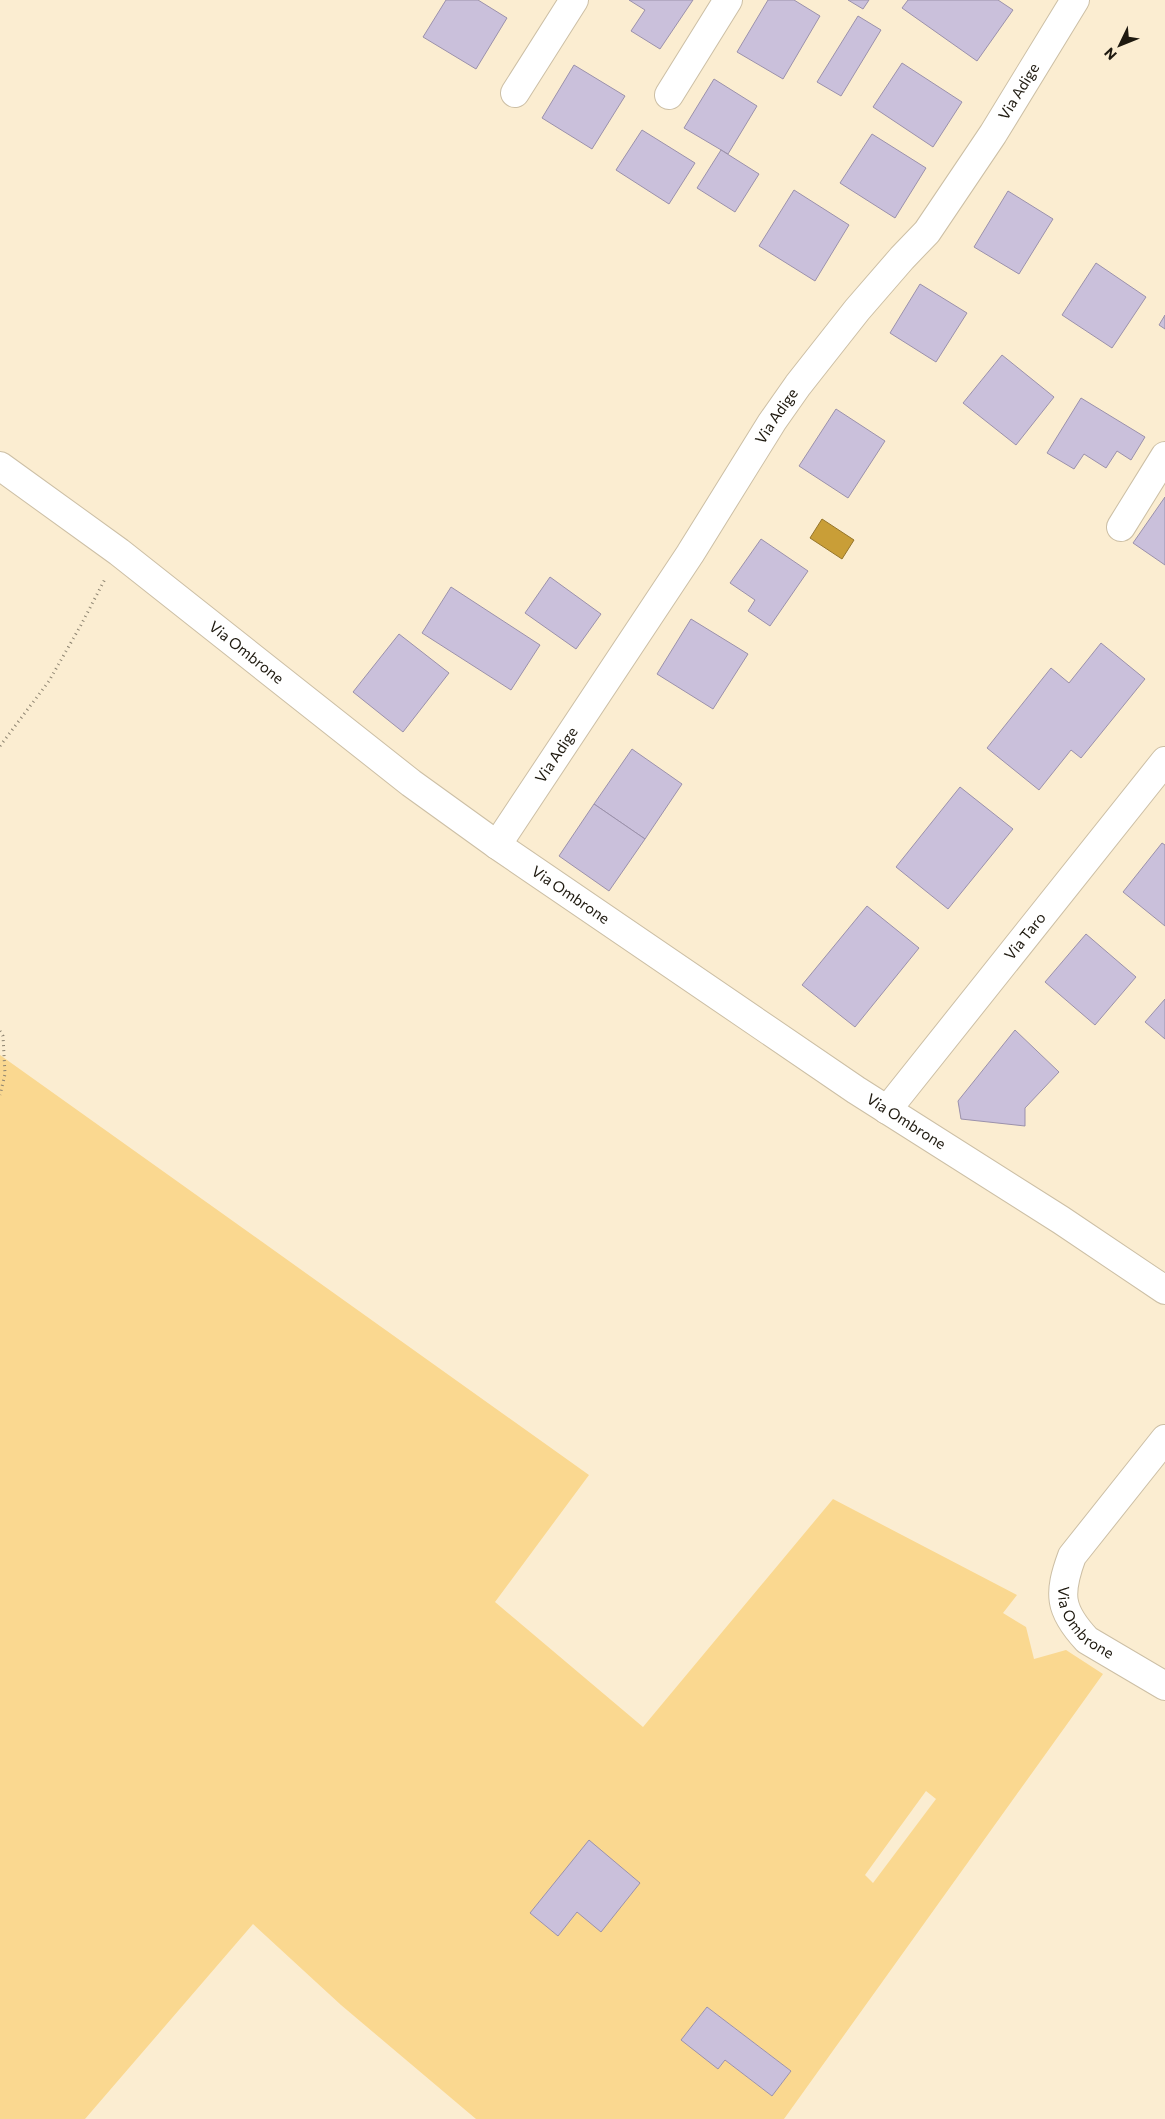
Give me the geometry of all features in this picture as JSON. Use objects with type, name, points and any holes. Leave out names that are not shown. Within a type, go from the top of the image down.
[{"type":"street","points":[[515,93],[574,0]]},
{"type":"street","points":[[669,95],[728,0]]},
{"type":"street","name":"Via Adige","points":[[497,845],[690,554],[772,422],[798,385],[857,310],[927,232],[992,134],[1075,0]]},
{"type":"street","points":[[1121,526],[1165,456]]},
{"type":"street","name":"Via Ombrone","points":[[0,466],[119,552],[410,783],[497,845],[886,1110],[1061,1220],[1165,1290]]},
{"type":"street","name":"Via Taro","points":[[886,1110],[1165,762]]},
{"type":"street","name":"Via Ombrone","points":[[1165,1439],[1072,1556],[1064,1578],[1062,1600],[1077,1630],[1087,1640],[1165,1686]]},
{"type":"path","points":[[0,746],[49,681],[119,552]]},
{"type":"path","points":[[0,1031],[3,1036],[5,1074],[0,1095]]},
{"type":"shaded area","points":[[822,519],[854,540],[842,559],[810,538]]},
{"type":"shaded area","points":[[0,1055],[589,1475],[495,1602],[643,1727],[833,1499],[1017,1595],[1003,1613],[1026,1627],[1034,1659],[1066,1650],[1103,1674],[784,2119],[476,2119],[341,2005],[253,1924],[85,2119],[0,2119]],"holes":[[[926,1791],[936,1799],[873,1883],[865,1875]],[[589,1841],[640,1883],[601,1931],[577,1912],[558,1936],[530,1913]],[[707,2007],[791,2071],[772,2096],[725,2060],[682,2040]]]},
{"type":"building","points":[[446,0],[478,0],[507,18],[476,69],[423,37]]},
{"type":"building","points":[[629,0],[693,0],[660,49],[631,31],[645,10]]},
{"type":"building","points":[[768,0],[794,0],[820,16],[783,79],[737,52]]},
{"type":"building","points":[[848,0],[869,0],[863,9]]},
{"type":"building","points":[[908,0],[998,0],[1013,10],[977,61],[902,8]]},
{"type":"building","points":[[858,16],[881,30],[841,96],[817,82]]},
{"type":"building","points":[[902,63],[962,102],[933,147],[873,107]]},
{"type":"building","points":[[574,65],[625,96],[592,149],[542,118]]},
{"type":"building","points":[[714,79],[757,106],[728,154],[684,128]]},
{"type":"building","points":[[642,130],[695,163],[669,204],[616,170]]},
{"type":"building","points":[[872,134],[926,168],[895,218],[840,183]]},
{"type":"building","points":[[721,150],[759,174],[735,212],[697,188]]},
{"type":"building","points":[[794,190],[849,225],[815,281],[759,246]]},
{"type":"building","points":[[1008,191],[1053,219],[1019,274],[974,247]]},
{"type":"building","points":[[1096,263],[1146,297],[1112,348],[1062,315]]},
{"type":"building","points":[[920,284],[967,313],[936,362],[890,333]]},
{"type":"building","points":[[1165,315],[1165,329],[1159,325]]},
{"type":"building","points":[[1002,355],[1054,397],[1016,445],[963,403]]},
{"type":"building","points":[[1081,398],[1145,437],[1131,460],[1117,451],[1106,468],[1084,454],[1074,469],[1047,453]]},
{"type":"building","points":[[836,409],[885,441],[848,498],[799,466]]},
{"type":"building","points":[[1165,497],[1165,565],[1133,543]]},
{"type":"building","points":[[761,539],[808,571],[770,626],[748,611],[755,600],[730,583]]},
{"type":"building","points":[[550,577],[601,614],[576,649],[525,613]]},
{"type":"building","points":[[451,587],[540,645],[511,690],[422,633]]},
{"type":"building","points":[[691,619],[748,654],[713,709],[657,674]]},
{"type":"building","points":[[399,634],[449,673],[403,732],[353,692]]},
{"type":"building","points":[[1101,643],[1145,679],[1081,758],[1071,750],[1039,790],[987,748],[1051,668],[1069,683]]},
{"type":"building","points":[[632,749],[682,784],[645,839],[594,804]]},
{"type":"building","points":[[960,787],[1013,829],[948,909],[896,867]]},
{"type":"building","points":[[594,804],[645,839],[609,891],[559,856]]},
{"type":"building","points":[[1162,843],[1165,845],[1165,926],[1123,892]]},
{"type":"building","points":[[867,906],[919,948],[855,1027],[802,985]]},
{"type":"building","points":[[1086,934],[1136,977],[1095,1025],[1045,982]]},
{"type":"building","points":[[1165,999],[1165,1039],[1145,1022]]},
{"type":"building","points":[[1015,1030],[1059,1072],[1025,1108],[1025,1126],[961,1119],[958,1101]]},
{"type":"building","points":[[589,1840],[640,1883],[601,1932],[577,1912],[558,1936],[530,1913]]},
{"type":"building","points":[[707,2007],[791,2071],[772,2096],[725,2060],[718,2069],[681,2040]]}]
